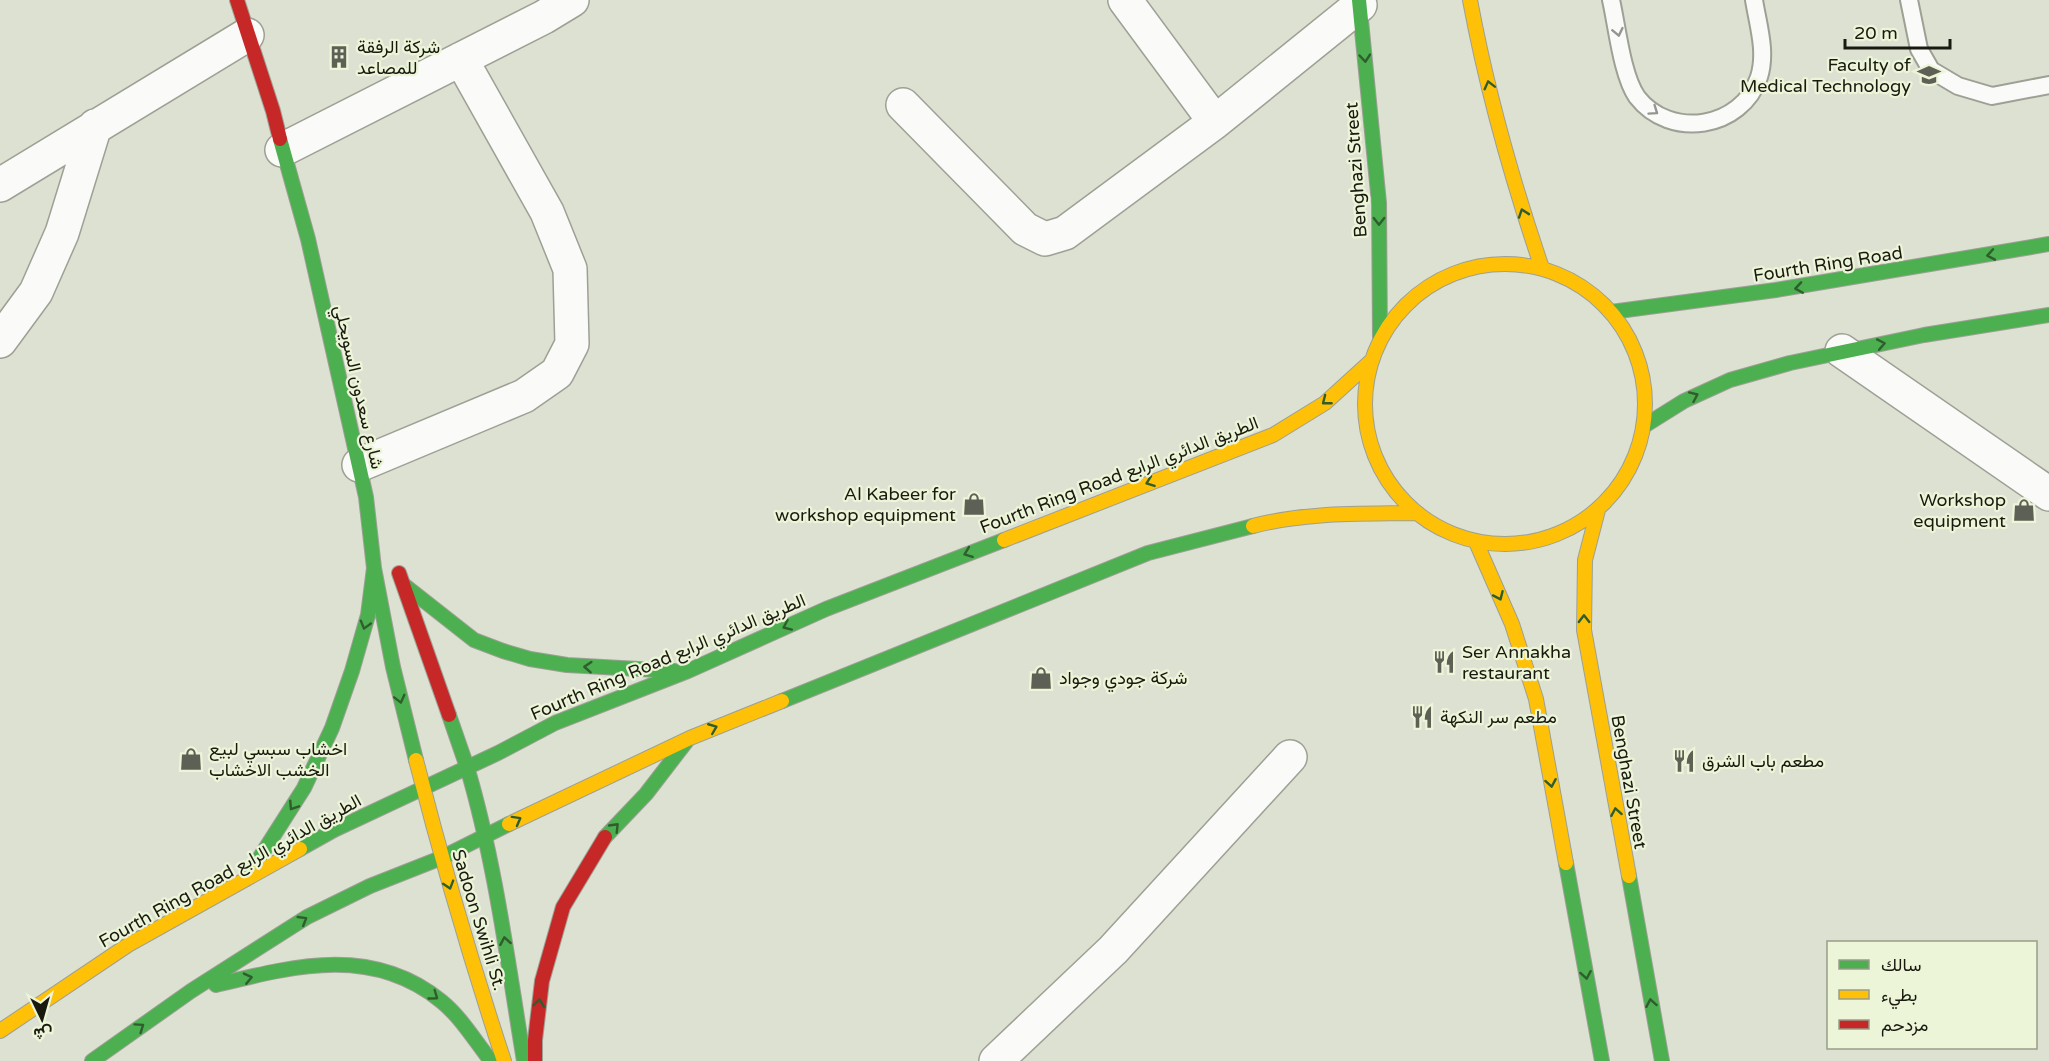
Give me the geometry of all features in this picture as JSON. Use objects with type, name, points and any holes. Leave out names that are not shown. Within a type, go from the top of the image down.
[{"type":"main road","name":"شارع سعدون السويحلي","points":[[237,0],[273,111],[308,239],[366,497],[374,568],[393,667],[424,788]]},
{"type":"main road","points":[[1470,0],[1503,142],[1521,208],[1542,268]]},
{"type":"main road","name":"Benghazi Street","points":[[1360,3],[1379,203],[1380,337]]},
{"type":"main road","name":"Fourth Ring Road","points":[[1611,312],[1788,290],[2049,244]]},
{"type":"main road","points":[[1509,264],[1542,268],[1568,278],[1591,293],[1611,312],[1626,332],[1636,354],[1643,377],[1646,401],[1644,426],[1638,450],[1614,492],[1598,510],[1577,525],[1554,536],[1502,545],[1476,542],[1455,536],[1434,526],[1416,513],[1392,489],[1375,460],[1365,429],[1364,395],[1370,362],[1380,337],[1396,314],[1416,295],[1444,277],[1476,266],[1509,264]]},
{"type":"main road","points":[[1644,426],[1684,401],[1730,380],[1842,351],[2049,315]]},
{"type":"main road","name":"Fourth Ring Road الطريق الدائري الرابع","points":[[0,1031],[128,945],[334,830],[467,768],[555,723],[688,671],[826,609],[1273,435],[1325,404],[1370,362]]},
{"type":"main road","points":[[366,497],[383,536]]},
{"type":"main road","name":"Benghazi Street","points":[[1598,510],[1585,560],[1584,630],[1662,1061]]},
{"type":"main road","points":[[92,1061],[191,991],[307,917],[370,886],[484,838],[528,814],[690,738],[1148,553],[1271,521],[1327,514],[1416,513]]},
{"type":"main road","points":[[1476,542],[1512,624],[1536,699],[1602,1061]]},
{"type":"main road","points":[[396,565],[467,768],[504,937],[525,1061]]},
{"type":"main road","points":[[245,881],[304,788],[332,728],[368,615],[374,568]]},
{"type":"main road","points":[[404,585],[474,640],[503,651],[530,659],[567,665],[688,671]]},
{"type":"main road","points":[[535,1061],[535,1040],[542,981],[563,907],[604,838],[646,795],[690,738]]},
{"type":"main road","name":"Sadoon Swihli St.","points":[[424,788],[441,858],[470,957],[504,1061]]},
{"type":"main road","points":[[191,991],[254,976],[321,964],[348,963],[375,966],[414,981],[442,1001],[491,1061]]},
{"type":"street","points":[[282,150],[544,17],[572,0]]},
{"type":"street","points":[[1125,0],[1215,122]]},
{"type":"street","points":[[903,105],[1025,229],[1045,239],[1065,233],[1215,122],[1360,3]]},
{"type":"street","points":[[0,185],[247,35]]},
{"type":"street","points":[[359,465],[524,396],[557,373],[572,344],[570,269],[547,212],[461,59]]},
{"type":"street","points":[[0,341],[36,292],[62,232],[95,126]]},
{"type":"street","points":[[1842,351],[2049,494]]},
{"type":"street","points":[[996,1061],[1113,950],[1290,757]]},
{"type":"lane","points":[[1611,0],[1628,81],[1637,96],[1650,109],[1682,124],[1700,124],[1719,120],[1736,109],[1750,95],[1759,78],[1762,59],[1754,0]]},
{"type":"lane","points":[[1909,0],[1918,49],[1931,70],[1958,86],[1992,96],[2049,86]]},
{"type":"traffic: fast","points":[[1359,0],[1379,203],[1380,337]]},
{"type":"traffic: fast","points":[[280,139],[308,239],[366,497],[374,568],[393,667],[416,760]]},
{"type":"traffic: fast","points":[[1611,312],[1776,290],[2049,244]]},
{"type":"traffic: fast","points":[[1644,426],[1684,401],[1730,380],[1790,363],[1924,335],[2049,315]]},
{"type":"traffic: fast","points":[[782,701],[1148,553],[1253,526]]},
{"type":"traffic: fast","points":[[300,849],[334,830],[498,753],[555,723],[688,671],[826,609],[1004,540]]},
{"type":"traffic: fast","points":[[246,879],[304,788],[332,728],[368,615],[374,568]]},
{"type":"traffic: fast","points":[[404,585],[474,640],[503,651],[530,659],[567,665],[675,671]]},
{"type":"traffic: fast","points":[[449,715],[467,767],[485,839],[500,913],[524,1061]]},
{"type":"traffic: fast","points":[[605,837],[646,794],[686,742]]},
{"type":"traffic: fast","points":[[92,1061],[191,991],[307,917],[370,886],[441,858],[509,824]]},
{"type":"traffic: fast","points":[[1566,863],[1602,1061]]},
{"type":"traffic: fast","points":[[1629,876],[1662,1061]]},
{"type":"traffic: fast","points":[[216,985],[303,967],[360,966],[388,972],[415,983],[448,1007],[491,1061]]},
{"type":"traffic: slow","points":[[1470,0],[1501,135],[1542,268]]},
{"type":"traffic: slow","points":[[1491,264],[1519,264],[1559,274],[1571,280],[1594,295],[1614,315],[1635,350],[1643,377],[1645,404],[1643,431],[1635,458],[1614,493],[1594,513],[1571,528],[1546,538],[1519,544],[1491,544],[1451,534],[1439,528],[1416,513],[1396,493],[1381,470],[1371,445],[1365,418],[1365,390],[1375,350],[1381,338],[1396,315],[1416,295],[1439,280],[1464,270],[1491,264]]},
{"type":"traffic: slow","points":[[1004,540],[1273,435],[1325,403],[1370,362]]},
{"type":"traffic: slow","points":[[1598,510],[1585,560],[1584,630],[1629,876]]},
{"type":"traffic: slow","points":[[1253,526],[1313,516],[1415,513]]},
{"type":"traffic: slow","points":[[1476,542],[1512,624],[1536,699],[1566,863]]},
{"type":"traffic: slow","points":[[509,824],[690,738],[782,701]]},
{"type":"traffic: slow","points":[[416,760],[457,911],[504,1061]]},
{"type":"traffic: slow","points":[[0,1031],[128,945],[300,849]]},
{"type":"traffic: jam","points":[[237,0],[280,139]]},
{"type":"traffic: jam","points":[[399,573],[449,715]]},
{"type":"traffic: jam","points":[[535,1061],[535,1040],[542,981],[563,907],[605,837]]},
{"type":"place","name":"شركة الرفقة للمصاعد","points":[[339,57]]},
{"type":"place","name":"Faculty of Medical Technology","points":[[1929,75]]},
{"type":"place","name":"Al Kabeer for workshop equipment","points":[[974,504]]},
{"type":"place","name":"Workshop equipment","points":[[2024,510]]},
{"type":"place","name":"Ser Annakha restaurant","points":[[1444,662]]},
{"type":"place","name":"شركة جودي وجواد","points":[[1041,678]]},
{"type":"place","name":"مطعم سر النكهة","points":[[1422,717]]},
{"type":"place","name":"اخشاب سبسي لبيع الخشب الاخشاب","points":[[191,759]]},
{"type":"place","name":"مطعم باب الشرق","points":[[1684,761]]}]
